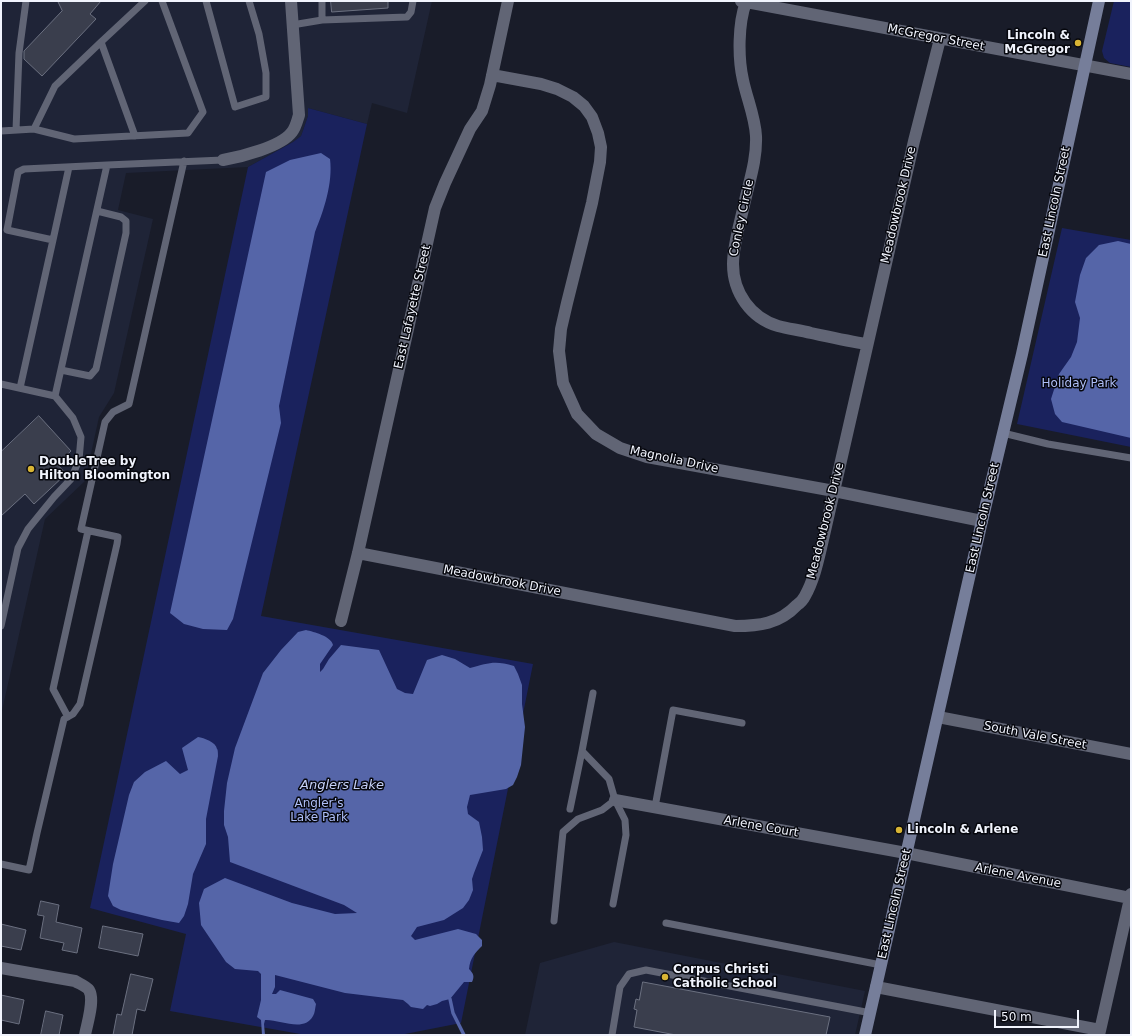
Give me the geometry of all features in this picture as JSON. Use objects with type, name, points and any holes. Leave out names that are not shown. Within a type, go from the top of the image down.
[{"type":"main road","name":"East Lincoln Street","points":[[866,1035],[982,521],[1022,354],[1099,1]]},
{"type":"street","points":[[222,160],[237,158],[278,143],[292,132],[297,124],[299,114],[291,1]]},
{"type":"street","name":"East Lafayette Street","points":[[341,621],[358,553],[435,208],[470,129],[482,110],[490,85],[508,1]]},
{"type":"street","name":"McGregor Street","points":[[744,2],[1131,74]]},
{"type":"street","name":"Conley Circle","points":[[744,2],[740,46],[742,70],[753,113],[756,136],[753,167],[736,242],[733,264],[734,280],[744,302],[758,316],[778,326],[867,344]]},
{"type":"street","name":"Meadowbrook Drive","points":[[358,553],[735,626],[762,624],[776,621],[792,611],[805,597],[813,577],[822,544],[914,141],[940,39]]},
{"type":"street","name":"Magnolia Drive","points":[[492,75],[541,84],[557,89],[573,97],[584,106],[592,117],[598,133],[601,147],[592,203],[566,303],[559,351],[563,383],[577,414],[596,434],[620,448],[647,457],[834,491],[982,521]]},
{"type":"street","name":"South Vale Street","points":[[938,717],[1131,754]]},
{"type":"street","name":"Arlene Court","points":[[615,800],[906,853]]},
{"type":"street","name":"Arlene Avenue","points":[[906,853],[1131,896]]},
{"type":"street","points":[[876,987],[1099,1033],[1131,896]]},
{"type":"street","points":[[1,968],[75,981],[86,987],[89,990],[91,1000],[85,1035]]},
{"type":"lane","points":[[16,130],[18,53],[26,1]]},
{"type":"lane","points":[[34,129],[56,86],[145,1]]},
{"type":"lane","points":[[1,131],[34,129],[74,139],[188,133],[203,112],[162,1]]},
{"type":"lane","points":[[206,1],[235,107],[266,97],[266,73],[260,34],[249,1]]},
{"type":"lane","points":[[322,1],[322,20]]},
{"type":"lane","points":[[292,25],[322,20],[407,17],[411,12],[413,1]]},
{"type":"lane","points":[[101,42],[135,136]]},
{"type":"lane","points":[[53,240],[7,230],[18,172],[24,169],[222,160]]},
{"type":"lane","points":[[1,864],[29,870],[64,719],[73,714],[80,704],[118,537],[80,529],[105,422],[114,412],[129,404],[184,161]]},
{"type":"lane","points":[[55,396],[107,165]]},
{"type":"lane","points":[[20,388],[69,167]]},
{"type":"lane","points":[[61,370],[90,376],[96,369],[98,362],[126,232],[126,221],[121,217],[97,211]]},
{"type":"lane","points":[[1,384],[55,396],[73,418],[81,437],[79,460],[71,479],[28,529],[18,548],[1,626]]},
{"type":"lane","points":[[1003,434],[1048,444],[1131,458]]},
{"type":"lane","points":[[68,717],[53,689],[88,531]]},
{"type":"lane","points":[[570,809],[593,693]]},
{"type":"lane","points":[[656,807],[673,710],[742,723]]},
{"type":"lane","points":[[582,751],[608,778],[615,800],[625,820],[626,835],[613,904]]},
{"type":"lane","points":[[554,921],[563,832],[578,819],[602,810],[615,800]]},
{"type":"lane","points":[[666,922],[881,965]]},
{"type":"lane","points":[[612,1035],[620,987],[629,974],[646,970],[870,1013]]},
{"type":"shaded area","points":[[1,1],[432,1],[407,113],[372,103],[367,124],[308,108],[308,116],[301,136],[248,167],[126,173],[118,210],[153,219],[114,393],[99,417],[85,481],[45,519],[1,715]]},
{"type":"shaded area","name":"Corpus Christi Catholic School","points":[[614,942],[865,991],[855,1035],[525,1035],[540,963]]},
{"type":"green space","points":[[1114,1],[1131,1],[1131,67],[1110,63],[1104,58],[1102,51]]},
{"type":"green space","name":"Angler’s Lake Park","points":[[308,108],[367,124],[261,616],[533,664],[461,1023],[400,1035],[306,1035],[170,1011],[186,934],[90,908],[248,167],[301,136],[308,116]]},
{"type":"green space","name":"Holiday Park","points":[[1062,228],[1131,240],[1131,447],[1017,424]]},
{"type":"water","points":[[321,153],[330,159],[331,168],[329,187],[322,215],[315,232],[279,406],[281,423],[233,619],[227,630],[203,629],[184,624],[170,613],[266,172],[290,160]]},
{"type":"water","points":[[1118,241],[1131,244],[1131,438],[1062,422],[1055,414],[1051,399],[1059,374],[1071,357],[1077,342],[1080,318],[1075,302],[1080,275],[1086,258],[1099,245]]},
{"type":"water","name":"Anglers Lake","points":[[306,630],[326,637],[332,642],[333,645],[320,664],[320,672],[341,645],[379,650],[397,689],[405,693],[413,694],[427,660],[442,655],[455,659],[470,668],[492,663],[502,663],[514,666],[522,685],[522,704],[525,727],[521,765],[513,785],[506,789],[470,795],[467,807],[468,814],[479,822],[483,850],[472,879],[473,890],[469,900],[463,908],[444,920],[417,927],[411,936],[415,940],[458,929],[476,934],[482,940],[482,946],[475,953],[470,962],[469,969],[473,975],[472,982],[464,982],[450,999],[430,1006],[427,1005],[423,1009],[411,1007],[403,1000],[345,993],[275,975],[275,987],[272,994],[276,994],[280,990],[313,999],[316,1004],[315,1012],[309,1021],[304,1024],[291,1024],[265,1020],[265,1035],[262,1035],[261,1020],[257,1017],[261,1000],[261,974],[258,971],[235,969],[226,962],[201,925],[199,903],[204,889],[225,878],[292,903],[335,914],[357,913],[344,905],[230,862],[228,837],[224,825],[224,811],[227,783],[235,748],[263,673],[281,650],[298,632]]},
{"type":"water","points":[[198,737],[212,742],[218,750],[218,756],[206,819],[206,844],[193,874],[188,904],[184,916],[179,923],[121,910],[113,906],[108,896],[113,864],[129,795],[134,782],[145,772],[166,761],[180,774],[188,770],[182,748]]},
{"type":"building","points":[[58,1],[101,1],[90,14],[96,19],[42,76],[24,59],[24,51],[62,11]]},
{"type":"building","points":[[331,1],[388,1],[388,8],[332,12]]},
{"type":"building","name":"DoubleTree by Hilton Bloomington","points":[[39,416],[71,451],[57,464],[66,474],[34,504],[25,494],[1,516],[1,452]]},
{"type":"building","points":[[41,901],[59,905],[56,922],[82,928],[77,953],[62,950],[64,943],[40,938],[44,916],[38,915]]},
{"type":"building","points":[[1,924],[26,930],[21,950],[1,946]]},
{"type":"building","points":[[103,926],[143,934],[138,956],[99,948]]},
{"type":"building","points":[[131,974],[153,979],[145,1011],[137,1009],[132,1035],[113,1035],[117,1014],[121,1015]]},
{"type":"building","points":[[643,982],[830,1017],[826,1035],[676,1035],[634,1027],[637,1010],[634,1009],[636,999],[639,1000]]},
{"type":"building","points":[[1,995],[24,1000],[19,1024],[1,1020]]},
{"type":"building","points":[[46,1011],[63,1015],[59,1035],[41,1035]]},
{"type":"waterway","points":[[450,999],[453,1013],[464,1035]]},
{"type":"place","name":"Lincoln & McGregor","points":[[1078,43]]},
{"type":"place","name":"DoubleTree by Hilton Bloomington","points":[[31,469]]},
{"type":"place","name":"Lincoln & Arlene","points":[[899,830]]},
{"type":"place","name":"Corpus Christi Catholic School","points":[[665,977]]}]
